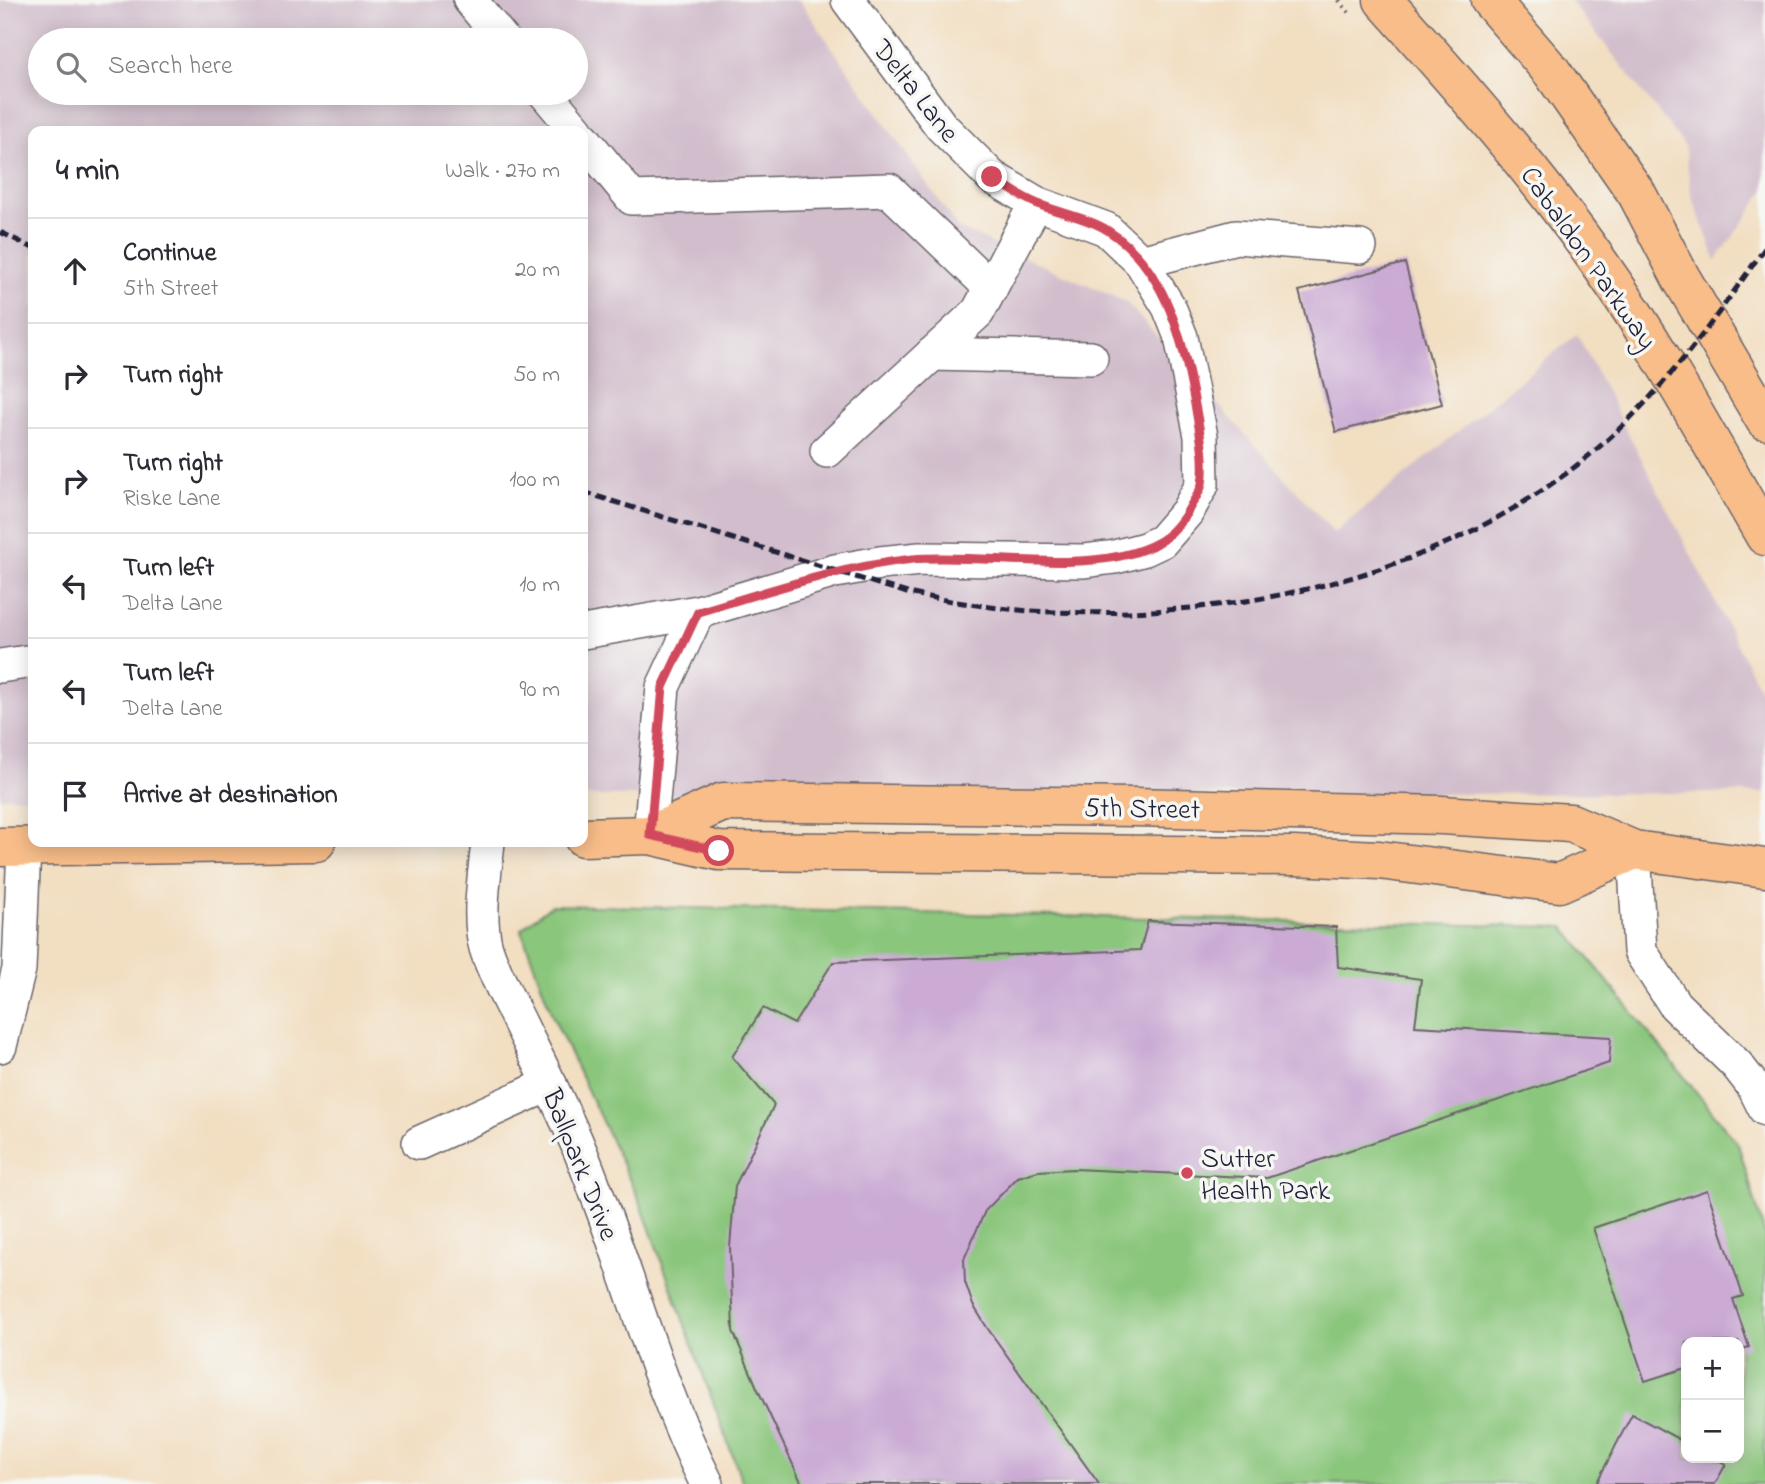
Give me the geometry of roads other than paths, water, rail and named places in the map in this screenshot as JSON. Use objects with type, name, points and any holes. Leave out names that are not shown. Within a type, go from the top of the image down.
[{"type":"main road","name":"Cabaldon Parkway","points":[[1383,0],[1479,107],[1550,195],[1603,268],[1652,343],[1765,536]]},
{"type":"main road","points":[[1490,0],[1552,72],[1637,194],[1681,278],[1765,420]]},
{"type":"main road","name":"5th Street","points":[[650,835],[723,802],[1135,807],[1443,815],[1571,823],[1634,850],[1765,868]]},
{"type":"main road","name":"5th Street","points":[[588,837],[650,835],[719,851],[1294,856],[1379,860],[1559,883],[1634,850]]},
{"type":"street","points":[[470,0],[493,28]]},
{"type":"street","name":"Delta Lane","points":[[588,631],[698,612],[835,571],[880,563],[920,559],[1084,562],[1115,557],[1162,541],[1187,512],[1202,485],[1201,436],[1181,337],[1169,307],[1141,262],[1106,229],[1036,203],[992,177],[941,126],[848,0]]},
{"type":"street","points":[[555,105],[573,126]]},
{"type":"street","points":[[588,144],[632,198],[889,190],[991,288]]},
{"type":"street","points":[[827,452],[978,313],[1036,203]]},
{"type":"street","points":[[1141,262],[1236,237],[1360,247]]},
{"type":"street","points":[[932,354],[1091,358]]},
{"type":"street","points":[[650,835],[663,687],[698,612]]},
{"type":"street","points":[[0,666],[28,662]]},
{"type":"street","points":[[0,1046],[19,970],[12,846]]},
{"type":"street","name":"Ballpark Drive","points":[[488,847],[483,925],[486,946],[601,1202],[662,1382],[687,1445],[707,1484]]},
{"type":"street","points":[[1634,850],[1640,951],[1675,1005],[1737,1065],[1754,1087],[1765,1109]]},
{"type":"street","points":[[419,1143],[550,1084]]},
{"type":"railway","points":[[0,232],[28,246]]},
{"type":"railway","points":[[588,494],[907,593],[980,606],[1054,612],[1128,612],[1202,607],[1276,596],[1348,579],[1418,555],[1486,524],[1549,486],[1607,440],[1652,396],[1692,348],[1765,248]]},
{"type":"place","name":"Sutter Health Park","points":[[1187,1173]]}]
